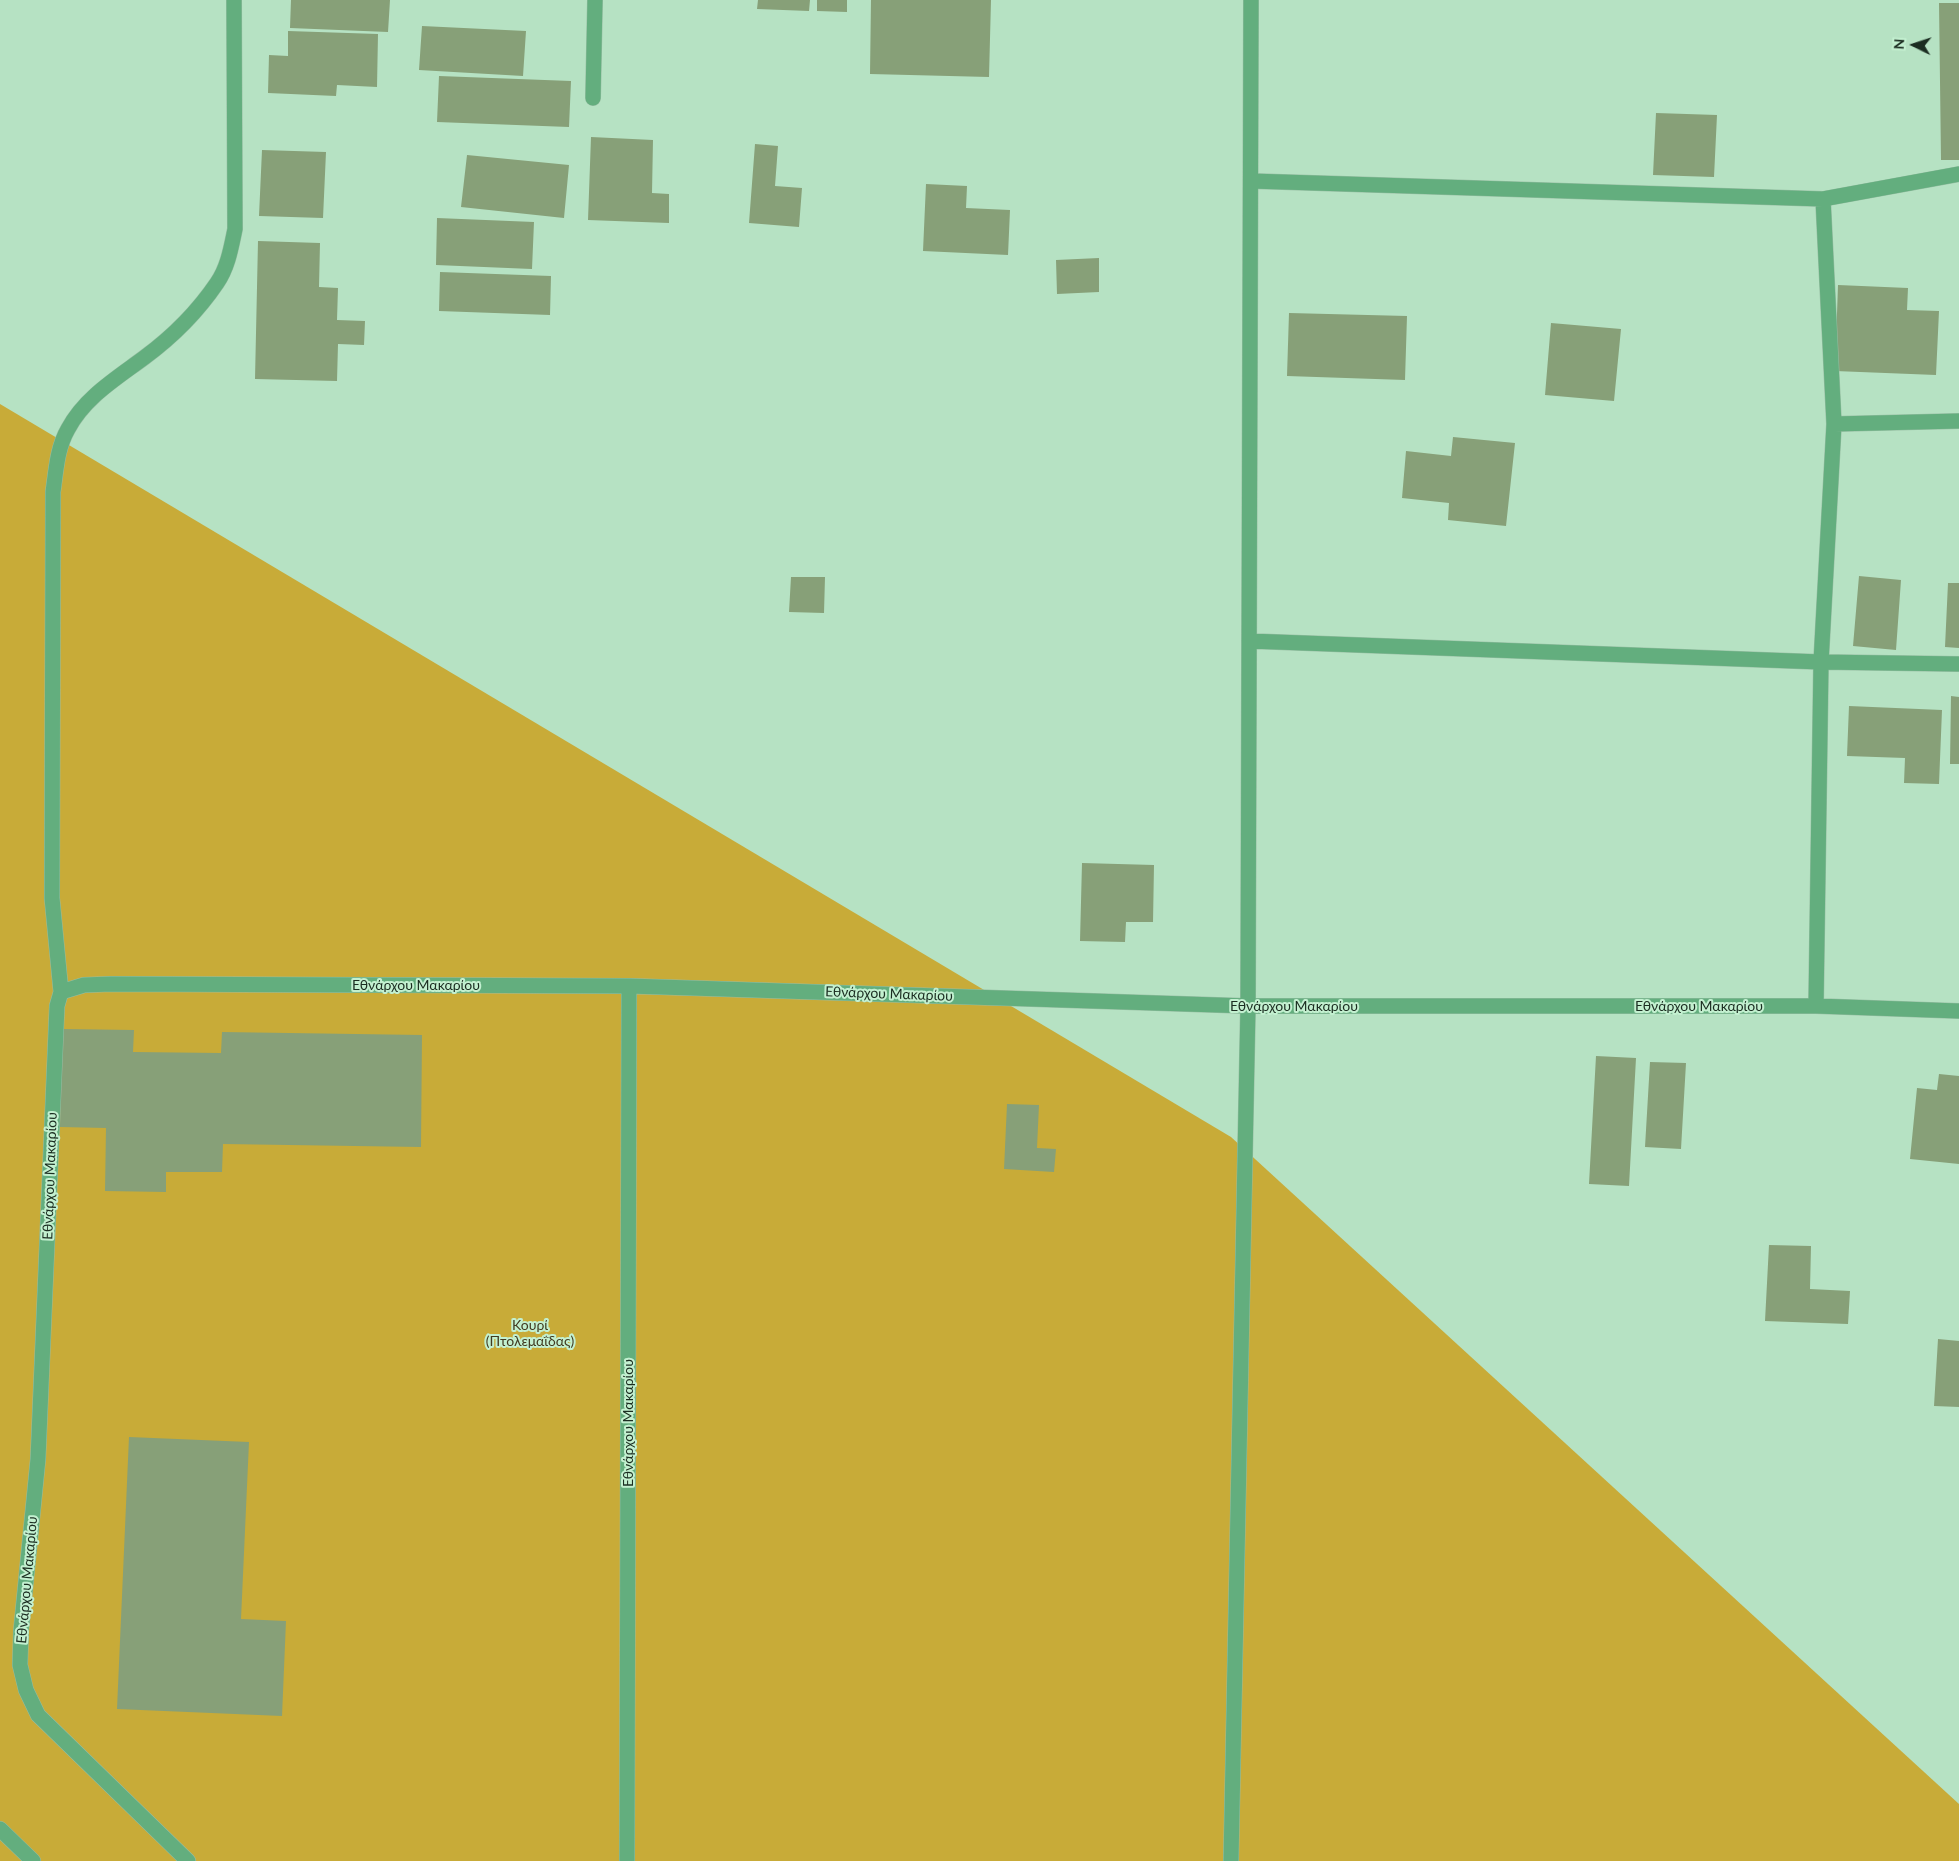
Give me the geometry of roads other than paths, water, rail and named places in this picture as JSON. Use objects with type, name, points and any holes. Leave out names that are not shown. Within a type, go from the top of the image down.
[{"type":"street","points":[[61,992],[52,898],[53,492],[58,454],[68,429],[88,403],[114,378],[144,358],[176,332],[217,283],[229,258],[235,229],[234,0]]},
{"type":"street","points":[[593,98],[595,0]]},
{"type":"street","points":[[1231,1861],[1248,1006],[1251,0]]},
{"type":"street","points":[[1251,181],[1823,199],[1959,174]]},
{"type":"street","points":[[1816,1006],[1821,662],[1834,424],[1823,199]]},
{"type":"street","points":[[1834,424],[1959,421]]},
{"type":"street","points":[[1249,641],[1821,662],[1959,664]]},
{"type":"street","name":"Εθνάρχου Μακαρίου","points":[[188,1861],[38,1715],[26,1690],[20,1664],[21,1631],[38,1459],[57,1006],[61,992],[84,985],[111,984],[629,986],[1248,1006],[1816,1006],[1959,1012]]},
{"type":"street","name":"Εθνάρχου Μακαρίου","points":[[627,1861],[629,986]]},
{"type":"street","points":[[0,1829],[33,1861]]},
{"type":"park label","name":"Κουρί (Πτολεμαΐδας)","points":[[530,1334]]}]
